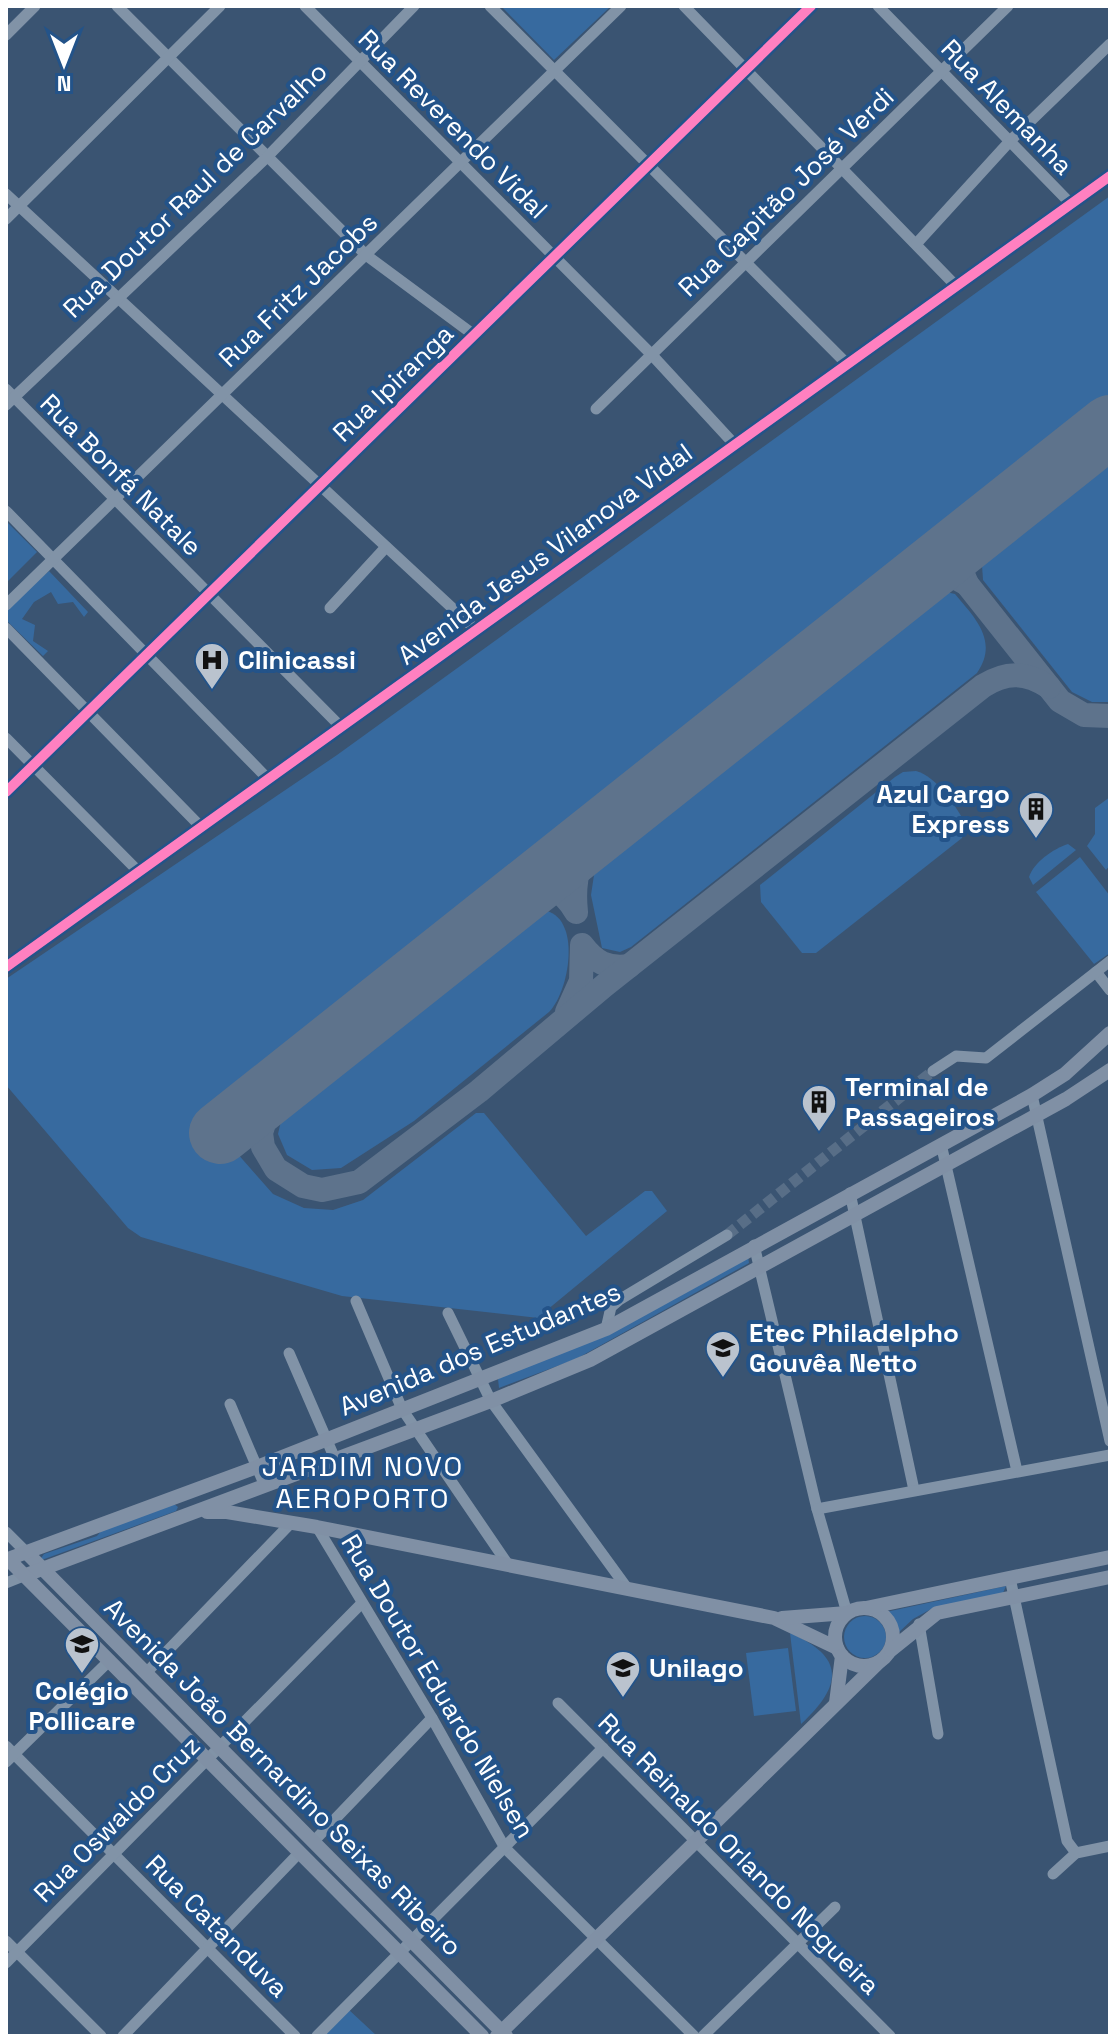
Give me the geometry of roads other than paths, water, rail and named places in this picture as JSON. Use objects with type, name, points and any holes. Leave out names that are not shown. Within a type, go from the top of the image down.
[{"type":"main road","name":"Avenida dos Estudantes","points":[[7,1559],[257,1467],[606,1329],[1032,1095],[1065,1074],[1110,1033]]},
{"type":"main road","name":"Avenida dos Estudantes","points":[[26,1575],[491,1401],[590,1360],[855,1217],[1037,1115],[1110,1070]]},
{"type":"main road","points":[[242,1494],[249,1510],[266,1518]]},
{"type":"main road","points":[[178,1496],[192,1514],[292,1522],[774,1618],[847,1613],[1110,1557]]},
{"type":"main road","name":"Avenida João Bernardino Seixas Ribeiro","points":[[26,1552],[147,1672],[300,1852],[482,2036]]},
{"type":"main road","name":"Avenida João Bernardino Seixas Ribeiro","points":[[7,1559],[110,1660],[314,1841],[501,2034]]},
{"type":"main road","points":[[501,2034],[694,1839],[919,1624],[937,1613],[1110,1577]]},
{"type":"main road","points":[[866,1608],[883,1615],[890,1622],[893,1631],[891,1650]]},
{"type":"main road","points":[[836,1703],[840,1652],[836,1629],[847,1613]]},
{"type":"main road","points":[[774,1618],[840,1652],[859,1666],[878,1663]]},
{"type":"street","points":[[6,35],[35,6]]},
{"type":"street","points":[[117,6],[366,255],[474,335]]},
{"type":"street","points":[[6,219],[220,6]]},
{"type":"street","name":"Rua Reverendo Vidal","points":[[305,6],[652,355],[735,445]]},
{"type":"street","name":"Rua Doutor Raul de Carvalho","points":[[9,397],[267,157],[358,60],[414,6]]},
{"type":"street","points":[[490,6],[553,73],[847,364]]},
{"type":"street","name":"Rua Fritz Jacobs","points":[[6,605],[621,6]]},
{"type":"street","points":[[684,6],[956,286]]},
{"type":"street","name":"Rua Ipiranga","points":[[6,792],[811,6]]},
{"type":"street","name":"Rua Alemanha","points":[[878,6],[1071,204]]},
{"type":"street","name":"Rua Capitão José Verdi","points":[[596,409],[1008,6]]},
{"type":"street","points":[[917,243],[1010,141],[1110,44]]},
{"type":"street","name":"Avenida Jesus Vilanova Vidal","points":[[6,967],[1110,176]]},
{"type":"street","points":[[6,194],[476,630]]},
{"type":"street","name":"Rua Bonfá Natale","points":[[9,397],[341,727]]},
{"type":"street","points":[[6,511],[268,779]]},
{"type":"street","points":[[330,608],[386,547]]},
{"type":"street","points":[[6,628],[201,827]]},
{"type":"street","points":[[6,738],[139,872]]},
{"type":"street","points":[[933,1071],[956,1056],[986,1058],[1110,961]]},
{"type":"street","points":[[1096,972],[1110,990]]},
{"type":"street","points":[[1032,1095],[1110,1441]]},
{"type":"street","points":[[941,1144],[1017,1471]]},
{"type":"street","points":[[850,1193],[914,1490]]},
{"type":"street","points":[[606,1329],[611,1307],[619,1300],[727,1235]]},
{"type":"street","points":[[754,1245],[817,1509],[847,1613]]},
{"type":"street","points":[[356,1301],[414,1430],[509,1566]]},
{"type":"street","points":[[448,1313],[491,1401],[627,1588]]},
{"type":"street","points":[[289,1353],[335,1459]]},
{"type":"street","points":[[230,1404],[265,1486]]},
{"type":"street","points":[[817,1509],[1110,1455]]},
{"type":"street","points":[[147,1672],[292,1522]]},
{"type":"street","name":"Rua Doutor Eduardo Nielsen","points":[[317,1527],[432,1718],[505,1848],[694,2036]]},
{"type":"street","points":[[6,1532],[26,1552]]},
{"type":"street","name":"Avenida dos Estudantes","points":[[6,1583],[26,1575]]},
{"type":"street","points":[[1010,1578],[1067,1841],[1076,1853]]},
{"type":"street","name":"Rua Oswaldo Cruz","points":[[6,1963],[361,1604]]},
{"type":"street","points":[[919,1624],[938,1734]]},
{"type":"street","points":[[9,1754],[110,1660]]},
{"type":"street","name":"Rua Reinaldo Orlando Nogueira","points":[[558,1703],[890,2036]]},
{"type":"street","points":[[314,1841],[432,1718]]},
{"type":"street","points":[[317,2036],[603,1748]]},
{"type":"street","name":"Rua Catanduva","points":[[9,1754],[210,1948],[295,2036]]},
{"type":"street","points":[[1053,1874],[1076,1853],[1110,1846]]},
{"type":"street","points":[[123,2036],[300,1852]]},
{"type":"street","points":[[703,2036],[835,1907]]},
{"type":"street","points":[[6,1941],[101,2036]]},
{"type":"tunnel","points":[[727,1235],[933,1071]]},
{"type":"place","name":"Clinicassi","points":[[212,691]]},
{"type":"place","name":"Azul Cargo Express","points":[[1036,840]]},
{"type":"place","name":"Terminal de Passageiros","points":[[819,1133]]},
{"type":"place","name":"Etec Philadelpho Gouvêa Netto","points":[[723,1379]]},
{"type":"place","name":"Colégio Pollicare","points":[[82,1675]]},
{"type":"place","name":"Unilago","points":[[623,1699]]},
{"type":"district","name":"JARDIM NOVO AEROPORTO","points":[[363,1482]]}]
